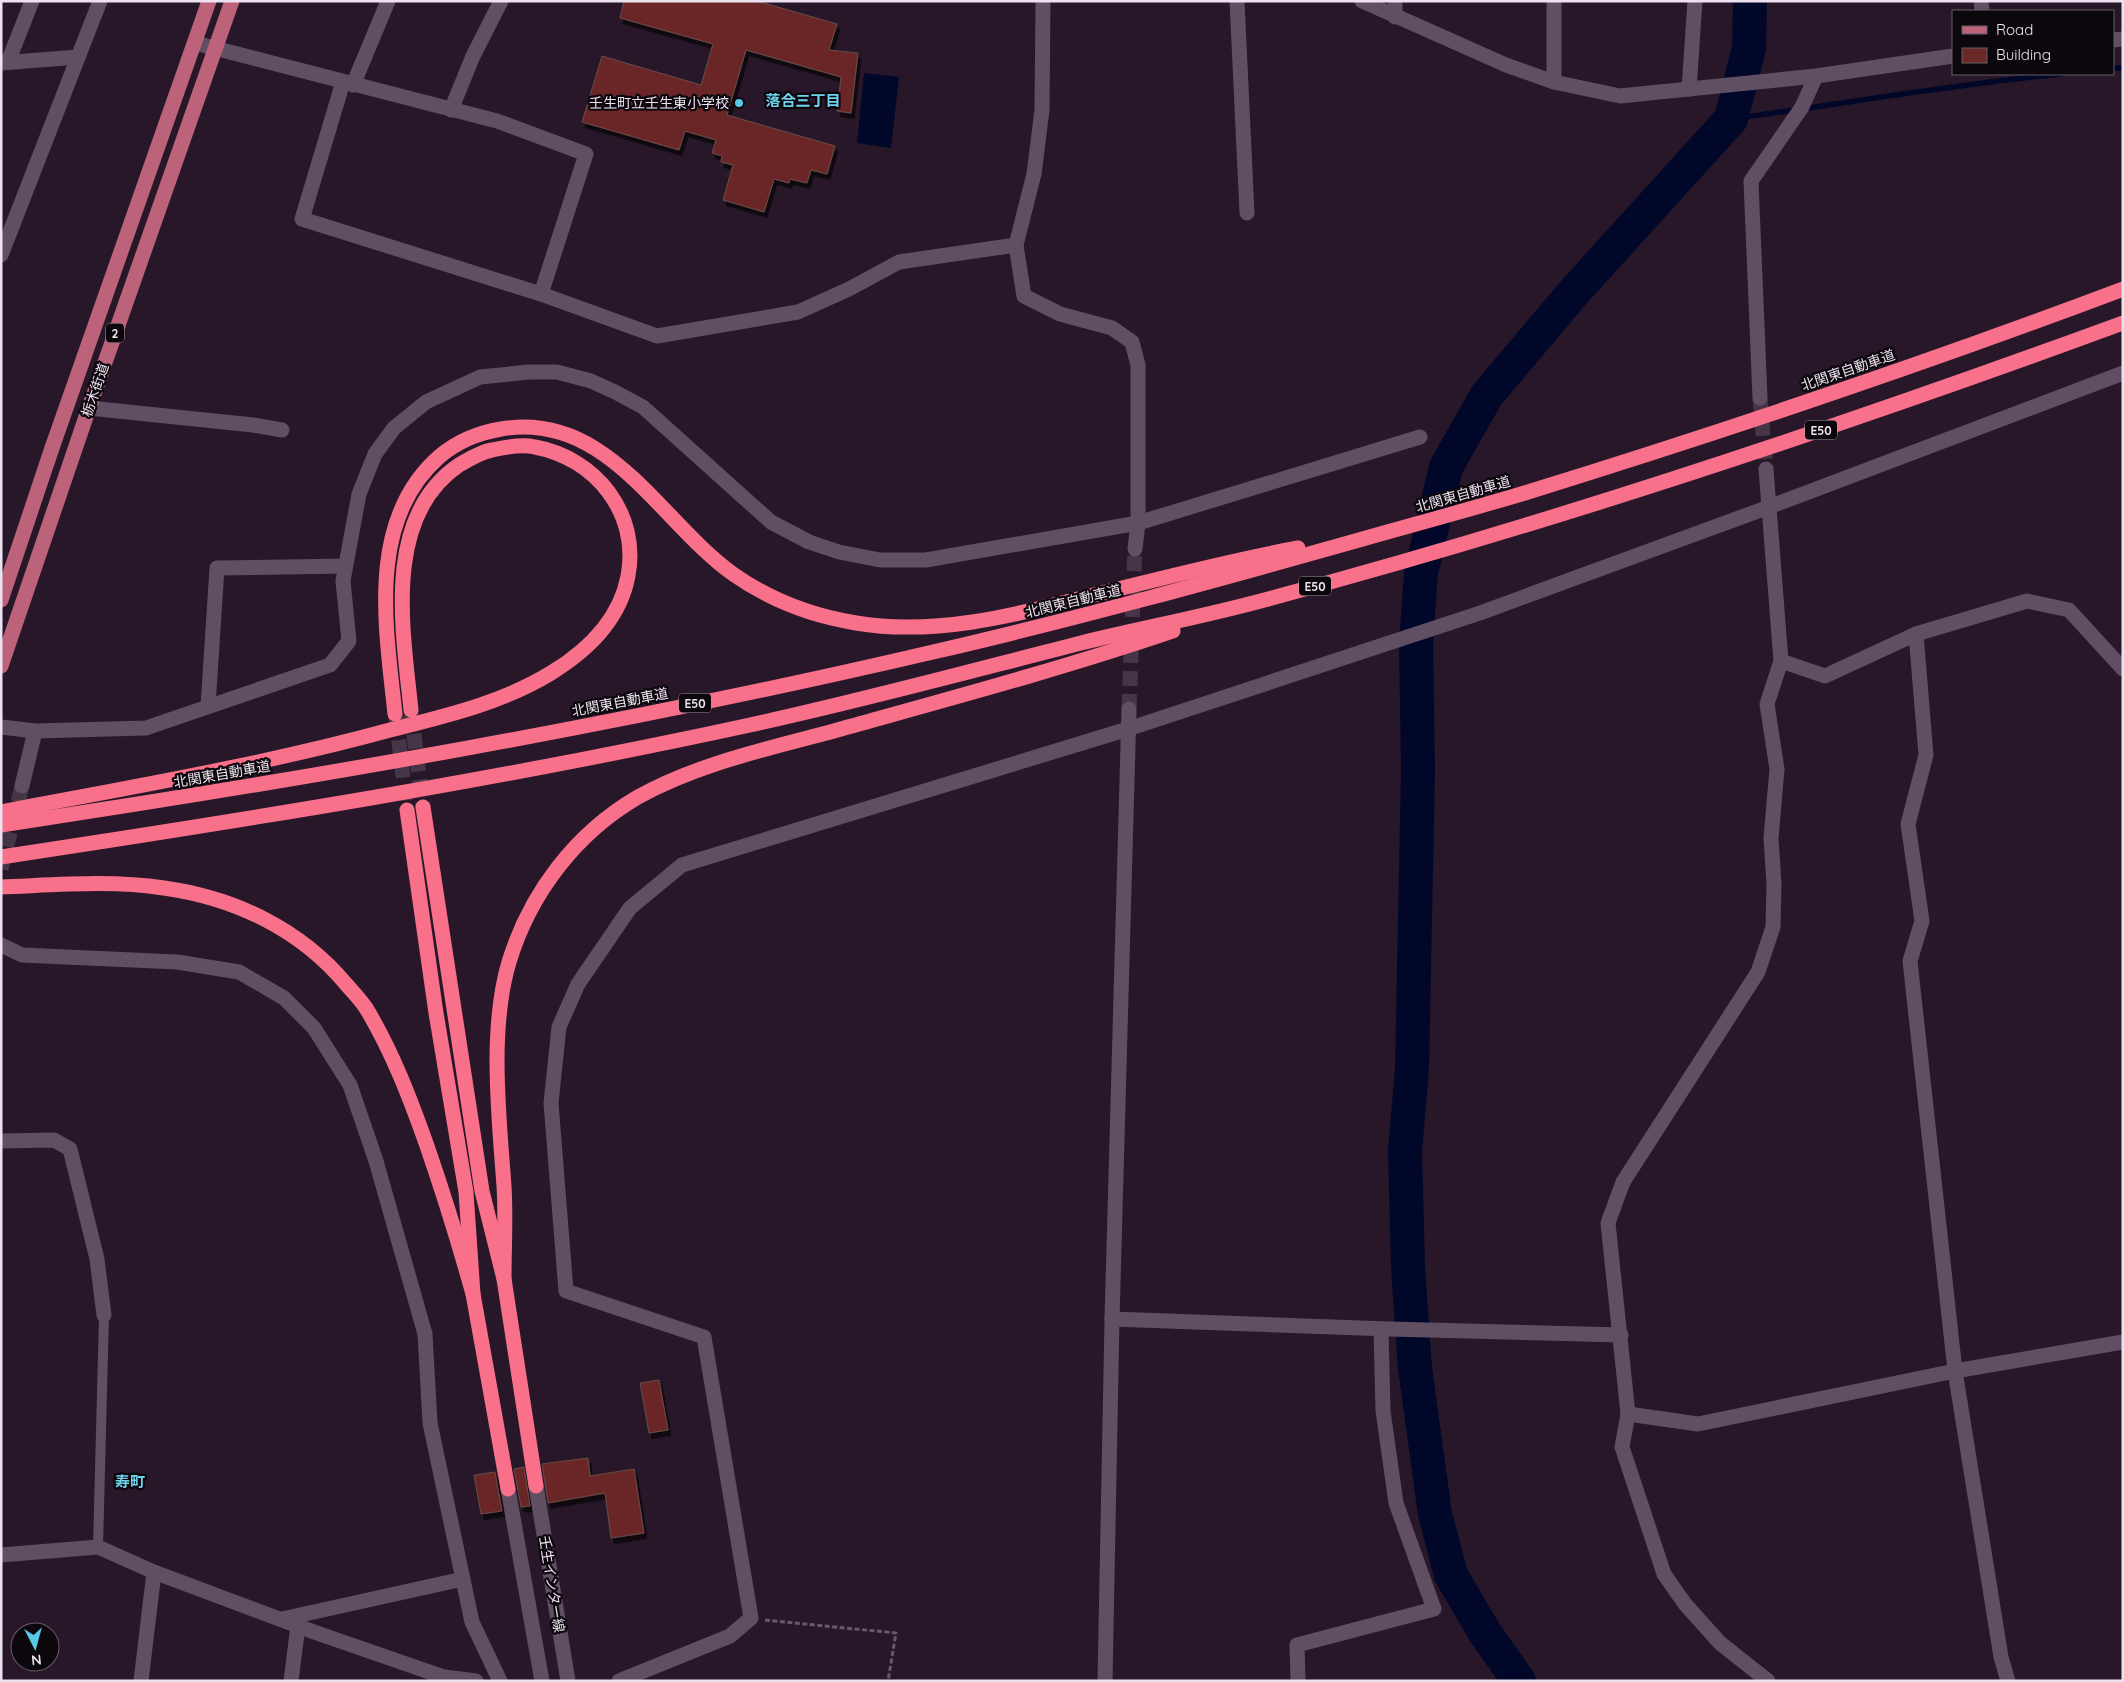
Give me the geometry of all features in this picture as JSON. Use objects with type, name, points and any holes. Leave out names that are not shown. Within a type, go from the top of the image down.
[{"type":"highway","name":"北関東自動車道","points":[[1,825],[176,799],[550,733],[929,653],[1082,616],[1523,494],[1863,382],[2022,327],[2123,289]]},
{"type":"highway","name":"E50","points":[[1,857],[182,830],[553,765],[751,725],[920,685],[1084,642],[1248,605],[1382,568],[1685,476],[2123,323]]},
{"type":"highway","points":[[395,714],[385,606],[386,574],[392,540],[412,488],[427,467],[448,449],[469,437],[492,431],[516,427],[545,429],[573,437],[600,450],[627,472],[703,549],[732,573],[762,592],[790,605],[824,617],[859,624],[892,627],[979,621],[1079,599],[1237,559],[1379,534]]},
{"type":"highway","points":[[1,812],[175,779],[343,743],[462,711],[512,694],[550,674],[582,652],[604,628],[619,604],[628,577],[630,554],[626,528],[619,508],[605,486],[585,467],[557,453],[532,446],[488,450],[467,460],[446,474],[431,493],[417,517],[403,568],[402,622],[411,710]]},
{"type":"highway","points":[[504,1279],[504,1189],[498,1079],[501,999],[509,962],[533,904],[568,854],[588,834],[637,798],[714,764],[1091,659],[1248,605]]},
{"type":"highway","points":[[423,807],[482,1191],[504,1279],[536,1486]]},
{"type":"highway","points":[[407,810],[436,1013],[466,1192],[473,1294],[508,1489]]},
{"type":"highway","points":[[1,888],[116,885],[163,888],[197,894],[238,906],[278,926],[310,948],[339,976],[365,1006],[407,1089],[445,1200],[473,1294]]},
{"type":"main road","name":"栃木街道","points":[[1,600],[210,1]]},
{"type":"main road","name":"栃木街道","points":[[1,666],[89,408],[232,1]]},
{"type":"street","points":[[32,1],[5,62],[78,57]]},
{"type":"street","points":[[1,255],[6,232],[100,1]]},
{"type":"street","points":[[388,1],[348,83],[302,219],[542,294],[656,336],[798,312],[849,289],[899,262],[1016,245]]},
{"type":"street","points":[[451,110],[473,56],[501,1]]},
{"type":"street","points":[[1043,1],[1042,110],[1034,174],[1016,245],[1024,296],[1060,314],[1112,328],[1132,342],[1138,365],[1138,523],[1135,548]]},
{"type":"street","points":[[1236,1],[1247,213]]},
{"type":"street","points":[[1362,1],[1506,65],[1554,82],[1620,96],[1816,76],[1952,56]]},
{"type":"street","points":[[1395,1],[1395,17]]},
{"type":"street","points":[[1554,1],[1554,82]]},
{"type":"street","points":[[1689,89],[1695,1]]},
{"type":"street","points":[[195,43],[497,121],[586,154],[542,294]]},
{"type":"street","points":[[1760,398],[1751,181],[1802,107],[1816,76]]},
{"type":"street","points":[[1,727],[36,731],[146,728],[330,665],[350,641],[343,581],[345,566],[359,494],[375,454],[394,428],[426,402],[480,377],[529,372],[557,372],[590,381],[643,407],[771,522],[809,542],[839,552],[880,560],[926,560],[1138,523],[1420,437]]},
{"type":"street","points":[[619,1681],[730,1636],[751,1618],[704,1337],[566,1291],[551,1103],[559,1027],[578,984],[630,908],[682,864],[1128,729],[1480,613],[1769,507],[2123,373]]},
{"type":"street","points":[[89,408],[253,425],[282,430]]},
{"type":"street","points":[[1766,469],[1781,661],[1767,704],[1777,769],[1771,838],[1774,884],[1773,927],[1758,972],[1623,1182],[1608,1223],[1628,1414],[1622,1447],[1664,1574],[1685,1604],[1720,1643],[1768,1681]]},
{"type":"street","points":[[208,706],[217,568],[345,566]]},
{"type":"street","points":[[1781,661],[1825,676],[1916,634],[2027,601],[2069,610],[2123,669]]},
{"type":"street","points":[[1916,634],[1926,755],[1908,824],[1922,921],[1910,961],[1955,1371],[2002,1658],[2008,1681]]},
{"type":"street","points":[[1105,1681],[1112,1319],[1129,709]]},
{"type":"street","points":[[22,786],[36,731]]},
{"type":"street","points":[[1,945],[22,955],[177,962],[239,972],[284,998],[314,1028],[350,1085],[376,1161],[425,1334],[430,1423],[472,1622],[500,1681]]},
{"type":"street","points":[[1,1141],[54,1140],[70,1150],[97,1259],[104,1315]]},
{"type":"street","points":[[1112,1319],[1381,1329],[1621,1335]]},
{"type":"street","points":[[1298,1681],[1297,1645],[1434,1610],[1396,1503],[1383,1411],[1381,1329]]},
{"type":"street","points":[[1628,1414],[1698,1424],[1955,1371],[2123,1342]]},
{"type":"street","name":"壬生インター線","points":[[536,1486],[568,1681]]},
{"type":"street","name":"壬生インター線","points":[[508,1489],[542,1681]]},
{"type":"street","points":[[1,1555],[98,1547],[154,1572],[298,1626],[444,1677],[476,1681]]},
{"type":"street","points":[[141,1681],[154,1572]]},
{"type":"street","points":[[282,1619],[463,1579]]},
{"type":"street","points":[[291,1681],[298,1626]]},
{"type":"lane","points":[[98,1547],[104,1315]]},
{"type":"path","points":[[751,1618],[896,1633],[888,1681]]},
{"type":"water","points":[[864,73],[899,77],[891,148],[857,143]]},
{"type":"building","points":[[624,1],[757,1],[837,24],[829,50],[858,53],[851,113],[837,111],[841,77],[746,50],[727,115],[835,146],[827,174],[811,170],[807,183],[790,179],[789,183],[774,179],[764,212],[723,200],[733,165],[721,162],[722,156],[712,153],[716,140],[685,131],[679,150],[582,122],[602,56],[701,85],[713,44],[620,18]]},
{"type":"building","points":[[659,1380],[668,1430],[649,1433],[640,1383]]},
{"type":"building","points":[[588,1458],[590,1476],[634,1469],[644,1533],[611,1538],[605,1493],[548,1503],[542,1464]]},
{"type":"building","points":[[524,1467],[530,1506],[521,1507],[514,1469]]},
{"type":"building","points":[[495,1472],[502,1511],[481,1514],[474,1475]]},
{"type":"waterway","points":[[1519,1681],[1485,1633],[1451,1575],[1435,1514],[1415,1368],[1408,1268],[1405,1150],[1412,1069],[1418,770],[1416,644],[1421,573],[1446,467],[1487,395],[1574,292],[1731,119],[1749,48],[1750,1]]},
{"type":"waterway","points":[[2114,68],[2123,68]]},
{"type":"waterway","points":[[1731,119],[1937,89],[2050,75]]},
{"type":"tunnel","points":[[1760,398],[1766,469]]},
{"type":"tunnel","points":[[1129,709],[1135,549]]},
{"type":"tunnel","points":[[411,711],[423,807]]},
{"type":"tunnel","points":[[396,717],[407,810]]},
{"type":"tunnel","points":[[1,869],[22,786]]},
{"type":"place","name":"壬生町立壬生東小学校","points":[[739,103]]},
{"type":"district","name":"落合三丁目","points":[[803,100]]},
{"type":"district","name":"寿町","points":[[130,1481]]}]
